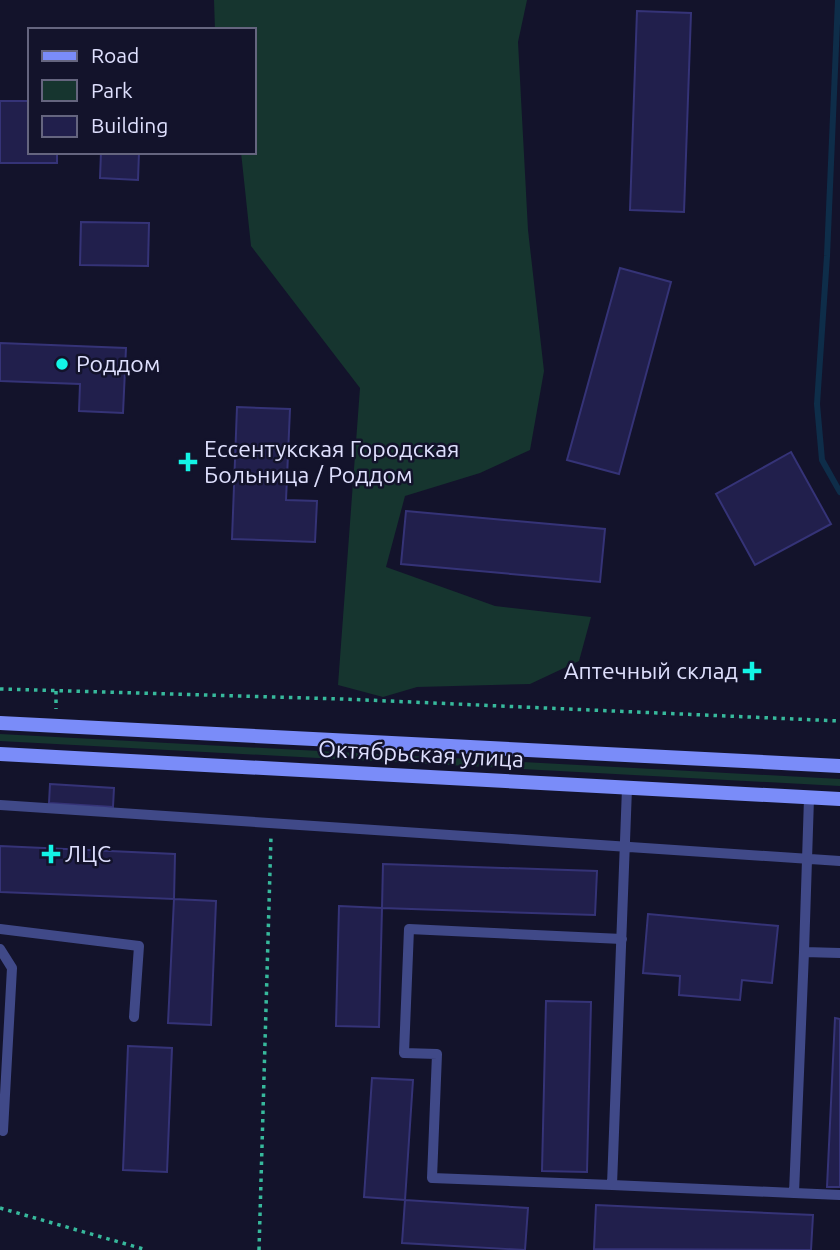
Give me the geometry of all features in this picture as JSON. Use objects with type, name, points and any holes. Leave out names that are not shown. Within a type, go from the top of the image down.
[{"type":"main road","name":"Октябрьская улица","points":[[0,723],[840,766]]},
{"type":"main road","name":"Октябрьская улица","points":[[0,754],[840,799]]},
{"type":"lane","points":[[612,1185],[628,788]]},
{"type":"lane","points":[[794,1193],[809,798]]},
{"type":"lane","points":[[0,805],[840,861]]},
{"type":"lane","points":[[0,929],[139,946],[134,1017]]},
{"type":"lane","points":[[622,939],[409,929],[404,1053],[437,1054],[432,1178],[840,1195]]},
{"type":"lane","points":[[0,949],[12,968],[3,1131]]},
{"type":"lane","points":[[804,952],[840,953]]},
{"type":"path","points":[[0,689],[343,699],[840,721]]},
{"type":"path","points":[[259,1250],[271,822]]},
{"type":"path","points":[[0,1208],[147,1250]]},
{"type":"green space","points":[[214,0],[527,0],[518,42],[528,230],[544,371],[530,450],[480,473],[405,496],[386,567],[495,606],[591,617],[579,661],[530,684],[417,687],[383,697],[338,685],[360,388],[251,246],[241,154],[256,154],[256,28],[215,28]]},
{"type":"green space","points":[[0,734],[840,779],[840,786],[0,741]]},
{"type":"building","points":[[637,11],[691,13],[684,212],[630,210]]},
{"type":"building","points":[[0,101],[28,101],[28,154],[57,154],[57,163],[0,163]]},
{"type":"building","points":[[101,154],[139,154],[138,180],[100,178]]},
{"type":"building","points":[[81,222],[149,223],[148,266],[80,265]]},
{"type":"building","points":[[620,268],[671,282],[619,474],[567,460]]},
{"type":"building","name":"Роддом","points":[[0,343],[126,348],[123,413],[79,411],[80,384],[0,381]]},
{"type":"building","points":[[237,407],[290,409],[286,500],[317,501],[315,542],[232,539]]},
{"type":"building","points":[[791,452],[831,524],[755,565],[716,494]]},
{"type":"building","points":[[406,511],[605,529],[600,582],[401,564]]},
{"type":"building","points":[[50,784],[114,788],[113,807],[49,803]]},
{"type":"building","points":[[0,846],[175,854],[174,899],[0,892]]},
{"type":"building","points":[[383,864],[597,871],[595,915],[382,908]]},
{"type":"building","points":[[174,899],[216,901],[211,1025],[168,1023]]},
{"type":"building","points":[[339,906],[382,908],[379,1027],[336,1026]]},
{"type":"building","points":[[648,914],[778,926],[772,983],[742,980],[740,1000],[679,995],[680,976],[643,973]]},
{"type":"building","points":[[546,1001],[591,1002],[587,1172],[542,1171]]},
{"type":"building","points":[[835,1018],[840,1019],[840,1187],[827,1187]]},
{"type":"building","points":[[128,1046],[172,1048],[167,1172],[123,1170]]},
{"type":"building","points":[[372,1078],[413,1080],[405,1200],[364,1197]]},
{"type":"building","points":[[405,1200],[528,1208],[525,1250],[402,1243]]},
{"type":"building","points":[[596,1205],[813,1215],[811,1250],[594,1249]]},
{"type":"waterway","points":[[838,0],[827,256],[817,404],[822,460],[840,492]]},
{"type":"place","name":"Роддом","points":[[62,364]]},
{"type":"place","name":"Ессентукская Городская Больница / Роддом","points":[[188,462]]},
{"type":"place","name":"Аптечный склад","points":[[752,671]]},
{"type":"place","name":"ЛЦС","points":[[51,854]]}]
